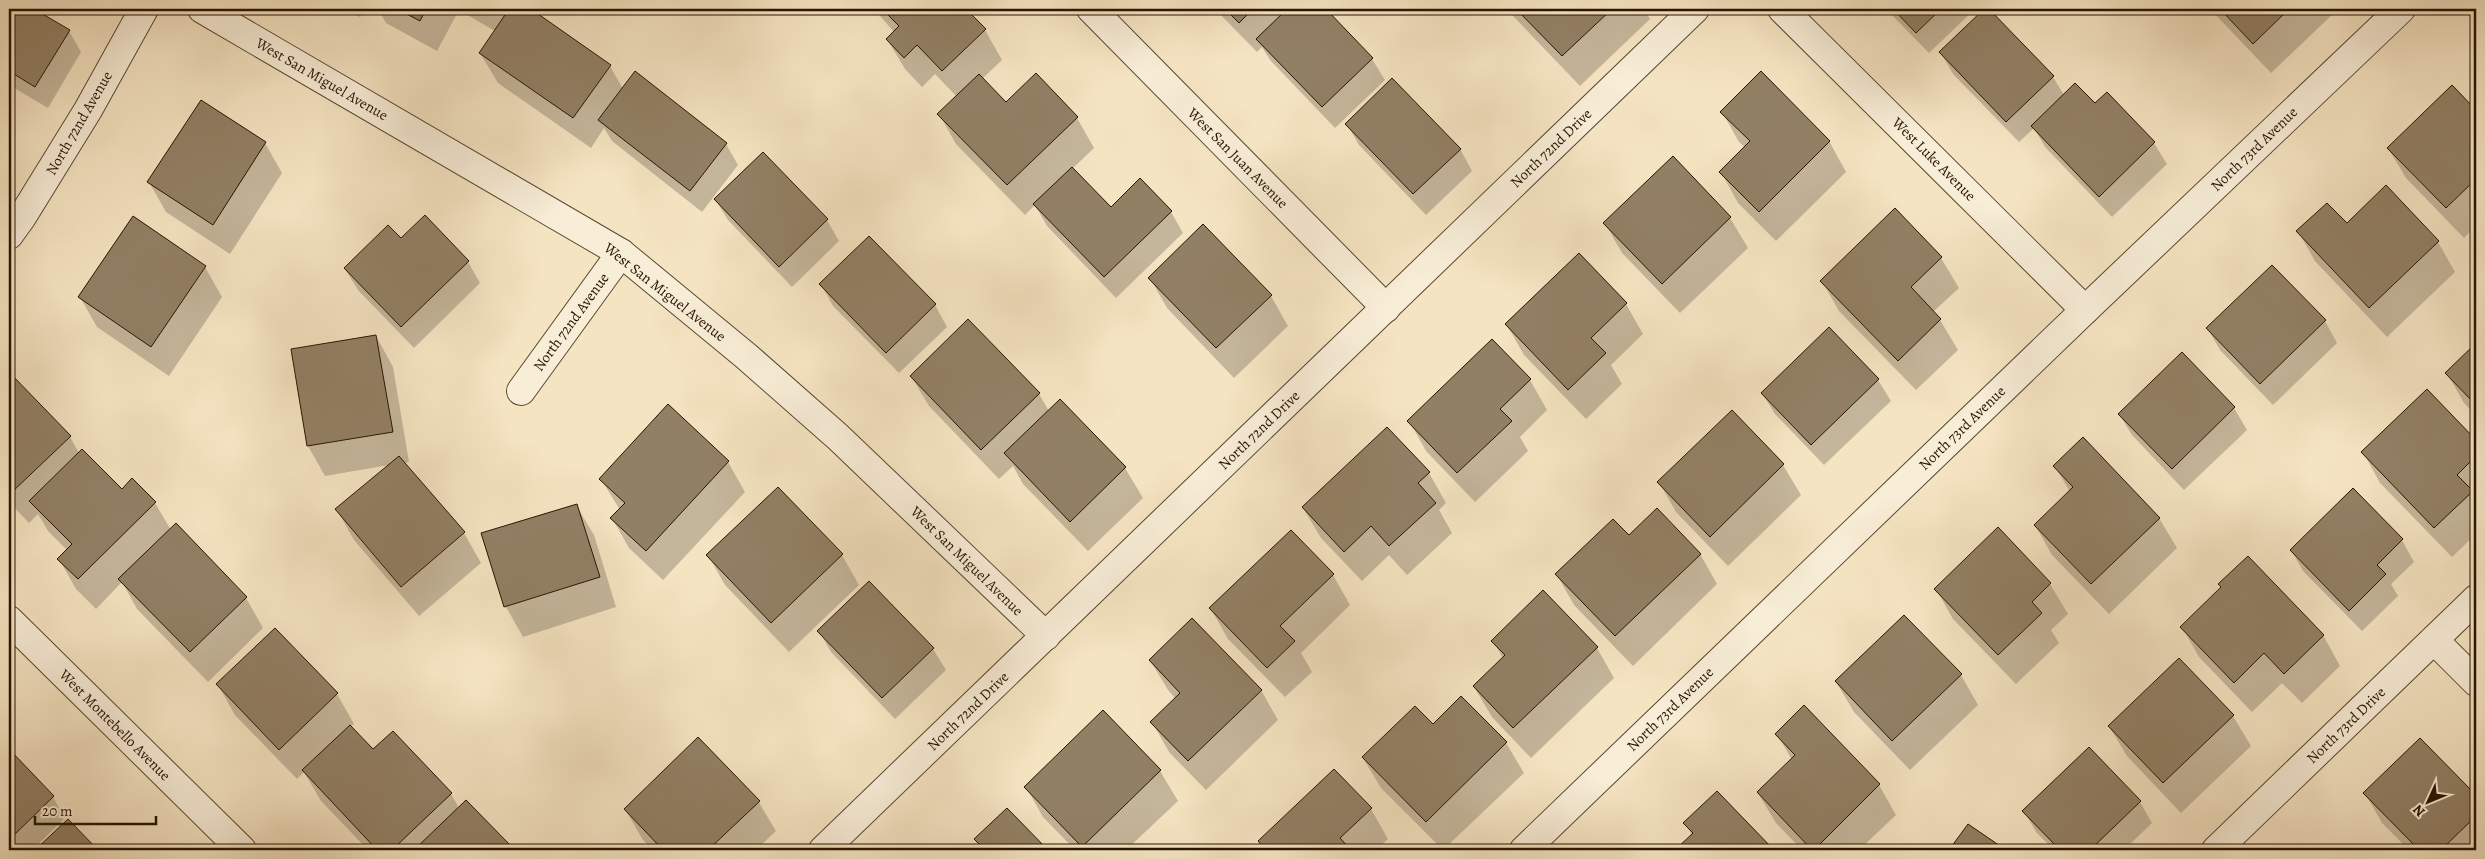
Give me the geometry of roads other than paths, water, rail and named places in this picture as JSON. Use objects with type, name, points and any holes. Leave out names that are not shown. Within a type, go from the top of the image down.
[{"type":"street","name":"North 72nd Avenue","points":[[9,235],[22,218],[88,110],[144,9]]},
{"type":"street","name":"West San Miguel Avenue","points":[[202,9],[621,253],[746,356],[831,431],[1046,636]]},
{"type":"street","name":"West San Juan Avenue","points":[[1091,9],[1386,308]]},
{"type":"street","name":"North 72nd Drive","points":[[823,850],[1695,9]]},
{"type":"street","name":"West Luke Avenue","points":[[1782,9],[2085,310]]},
{"type":"street","name":"North 73rd Avenue","points":[[1524,850],[2401,9]]},
{"type":"street","name":"North 72nd Avenue","points":[[521,391],[621,253]]},
{"type":"street","name":"North 73rd Drive","points":[[2216,850],[2476,599]]},
{"type":"street","name":"West Montebello Avenue","points":[[9,620],[242,850]]},
{"type":"street","points":[[2434,640],[2476,682]]}]
